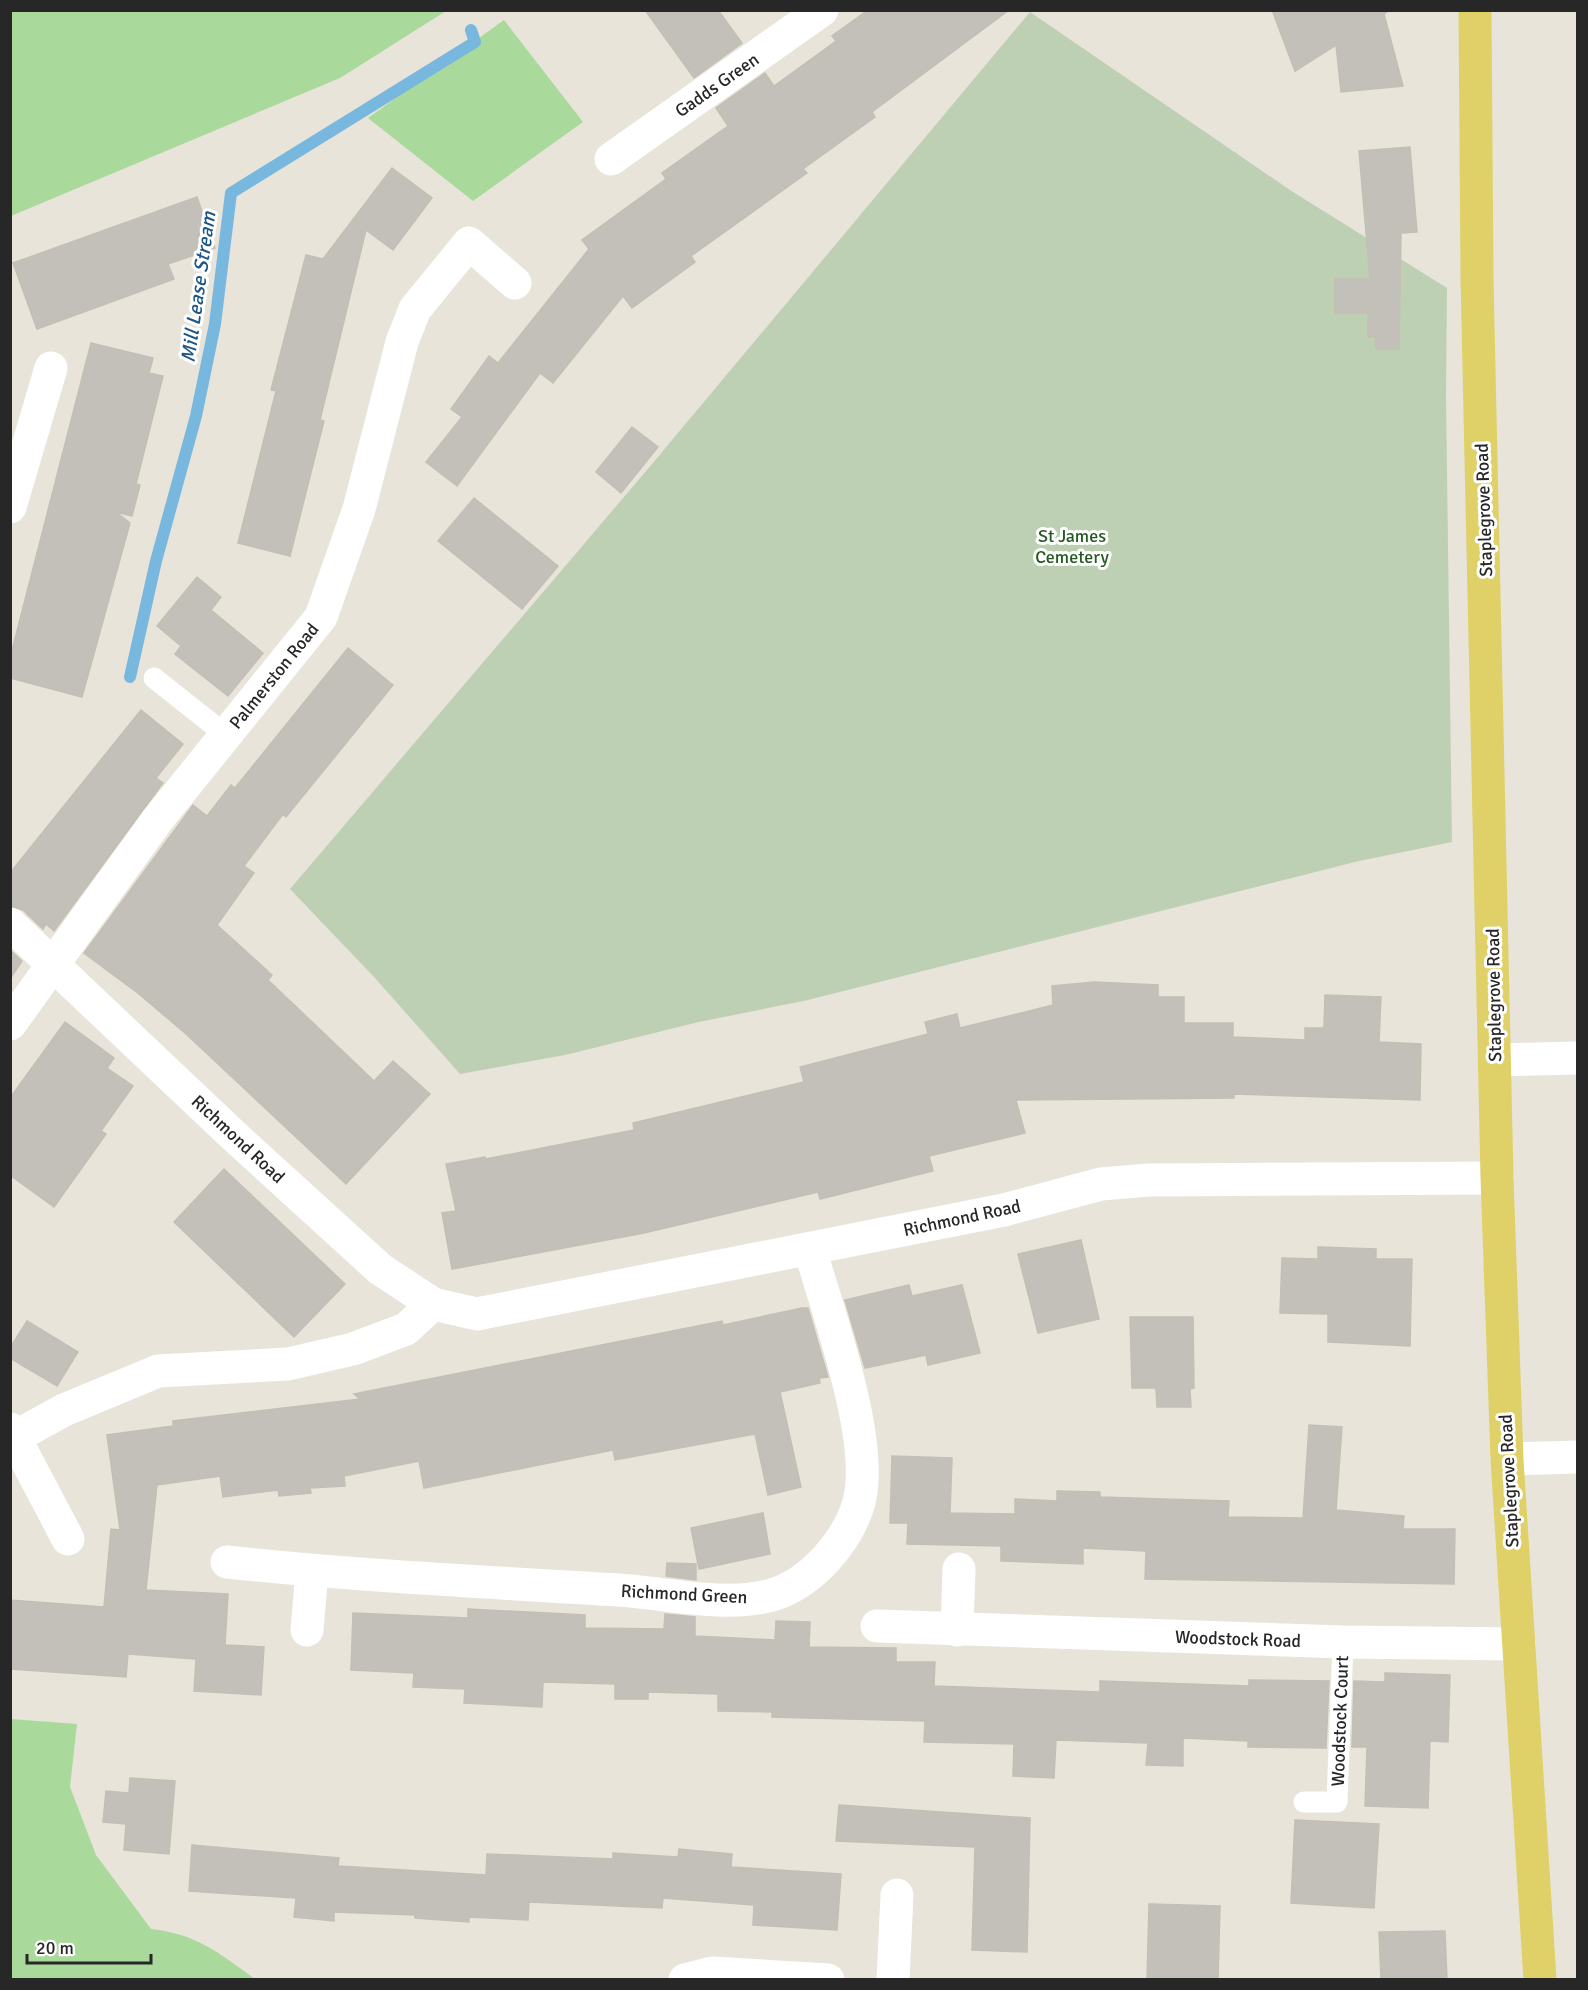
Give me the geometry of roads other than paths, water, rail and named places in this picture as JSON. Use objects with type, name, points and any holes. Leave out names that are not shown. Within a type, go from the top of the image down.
[{"type":"main road","name":"Staplegrove Road","points":[[1475,10],[1477,279],[1497,1178],[1507,1459],[1540,1980]]},
{"type":"street","name":"Gadds Green","points":[[611,159],[822,10]]},
{"type":"street","name":"Palmerston Road","points":[[10,1024],[158,819],[321,617],[359,509],[402,342],[415,309],[469,243],[515,283]]},
{"type":"street","points":[[10,507],[51,368]]},
{"type":"street","name":"Richmond Road","points":[[10,924],[53,962],[201,1105],[380,1269],[433,1304],[477,1314],[1004,1210],[1101,1184],[1149,1180],[1497,1178]]},
{"type":"street","points":[[1496,1060],[1578,1058]]},
{"type":"street","name":"Richmond Green","points":[[227,1562],[312,1571],[657,1593],[742,1601],[775,1594],[815,1569],[838,1548],[859,1501],[863,1475],[851,1394],[810,1249]]},
{"type":"street","points":[[68,1539],[13,1433],[158,1371],[288,1364],[354,1349],[406,1329],[433,1304]]},
{"type":"street","points":[[1507,1459],[1573,1457]]},
{"type":"street","points":[[957,1630],[959,1569]]},
{"type":"street","points":[[307,1630],[312,1571]]},
{"type":"street","name":"Woodstock Road","points":[[877,1626],[1342,1642],[1519,1644]]},
{"type":"street","points":[[893,1980],[897,1895]]},
{"type":"street","points":[[685,1980],[712,1973],[828,1980]]},
{"type":"lane","points":[[154,678],[226,735]]},
{"type":"lane","name":"Woodstock Court","points":[[1304,1802],[1337,1802],[1342,1642]]},
{"type":"waterway","name":"Mill Lease Stream","points":[[130,677],[156,561],[196,416],[215,324],[231,193],[475,42],[471,30]]},
{"type":"park label","name":"St James Cemetery","points":[[1072,546]]}]
